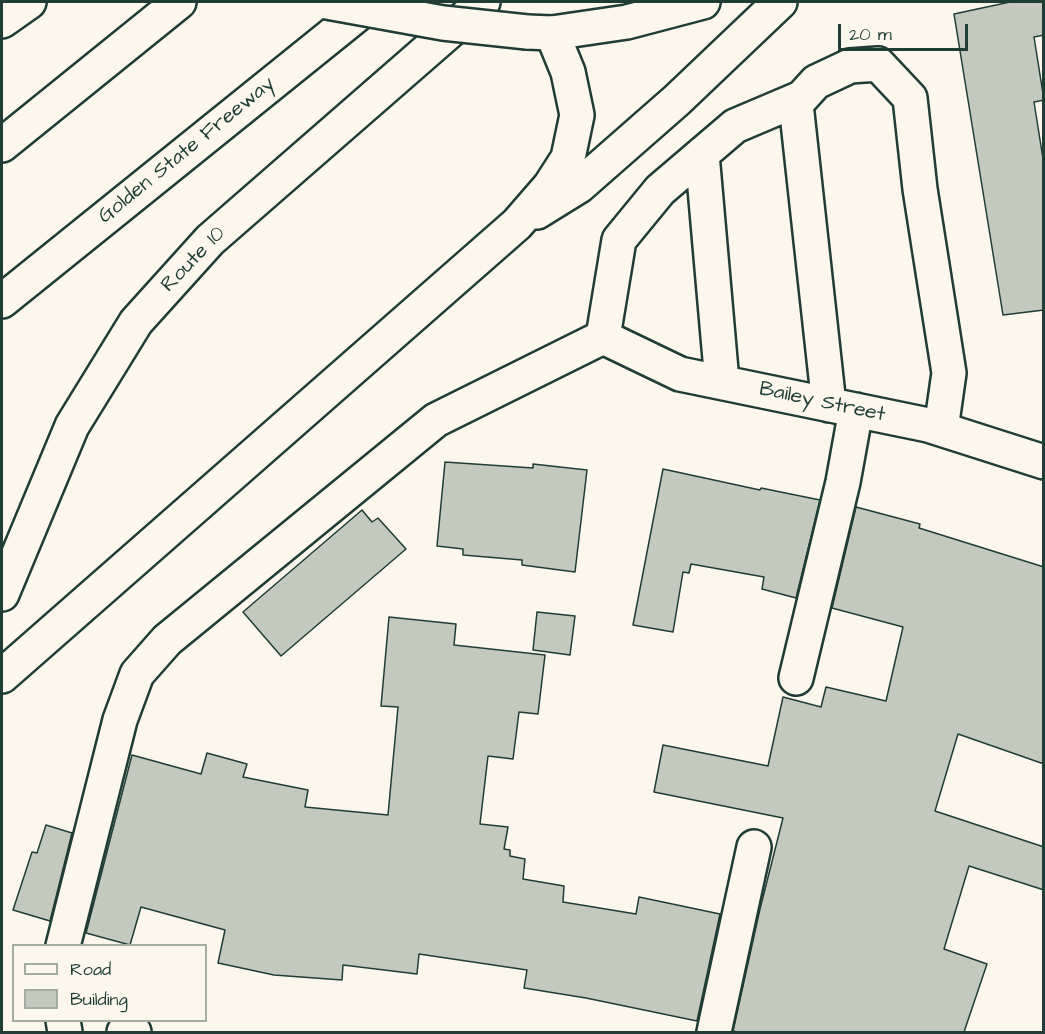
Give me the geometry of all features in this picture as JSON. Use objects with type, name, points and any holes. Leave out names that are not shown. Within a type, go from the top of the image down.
[{"type":"main road","points":[[2,21],[29,2]]},
{"type":"main road","points":[[2,145],[179,2]]},
{"type":"main road","points":[[327,2],[443,23],[540,32],[627,22],[703,2]]},
{"type":"main road","name":"Golden State Freeway","points":[[2,302],[373,2]]},
{"type":"main road","name":"Route 10","points":[[2,594],[72,426],[136,322],[210,240],[483,2]]},
{"type":"main road","points":[[517,224],[579,186],[677,100],[780,2]]},
{"type":"main road","points":[[2,676],[517,224],[550,186],[568,158],[577,115],[568,72],[540,32]]},
{"type":"main road","points":[[796,678],[843,482],[843,408],[796,104],[816,82],[850,66],[878,64],[910,98],[920,189],[949,373],[941,429]]},
{"type":"main road","points":[[63,944],[120,720],[137,674],[167,640],[436,420],[603,337],[619,240],[660,190],[735,126],[801,98]]},
{"type":"main road","points":[[702,154],[722,382]]},
{"type":"main road","name":"Bailey Street","points":[[603,337],[680,374],[941,429],[1044,462]]},
{"type":"main road","points":[[714,1032],[754,848]]},
{"type":"main road","points":[[124,1032],[134,1032]]},
{"type":"building","points":[[1010,2],[1044,2],[1044,35],[1034,37],[1044,100],[1034,102],[1044,165],[1044,310],[1003,315],[954,14]]},
{"type":"building","points":[[445,462],[533,468],[533,464],[587,470],[575,572],[522,565],[522,560],[463,555],[463,549],[437,546]]},
{"type":"building","points":[[663,469],[760,490],[761,488],[820,500],[796,598],[762,589],[764,577],[691,564],[689,573],[683,572],[673,632],[633,625]]},
{"type":"building","points":[[856,507],[920,524],[919,528],[1044,567],[1044,764],[958,734],[935,811],[1044,847],[1044,890],[969,866],[944,949],[987,964],[964,1032],[737,1032],[733,1031],[783,818],[654,792],[663,745],[768,766],[783,697],[821,707],[826,687],[886,701],[903,627],[832,608]]},
{"type":"building","points":[[362,510],[372,522],[378,518],[406,549],[281,656],[243,612]]},
{"type":"building","points":[[537,612],[575,616],[570,655],[533,650]]},
{"type":"building","points":[[389,617],[456,624],[454,645],[545,655],[538,714],[519,712],[513,759],[488,756],[480,824],[508,827],[504,849],[510,850],[510,856],[525,859],[523,879],[564,886],[563,902],[636,914],[639,897],[720,914],[697,1021],[524,988],[527,970],[419,954],[417,974],[343,965],[342,980],[274,975],[218,963],[225,930],[141,907],[130,944],[86,933],[132,755],[201,774],[207,753],[247,764],[243,777],[308,790],[305,807],[388,815],[398,707],[381,706]]},
{"type":"building","points":[[46,825],[72,833],[50,921],[13,910],[32,852],[37,853]]}]
